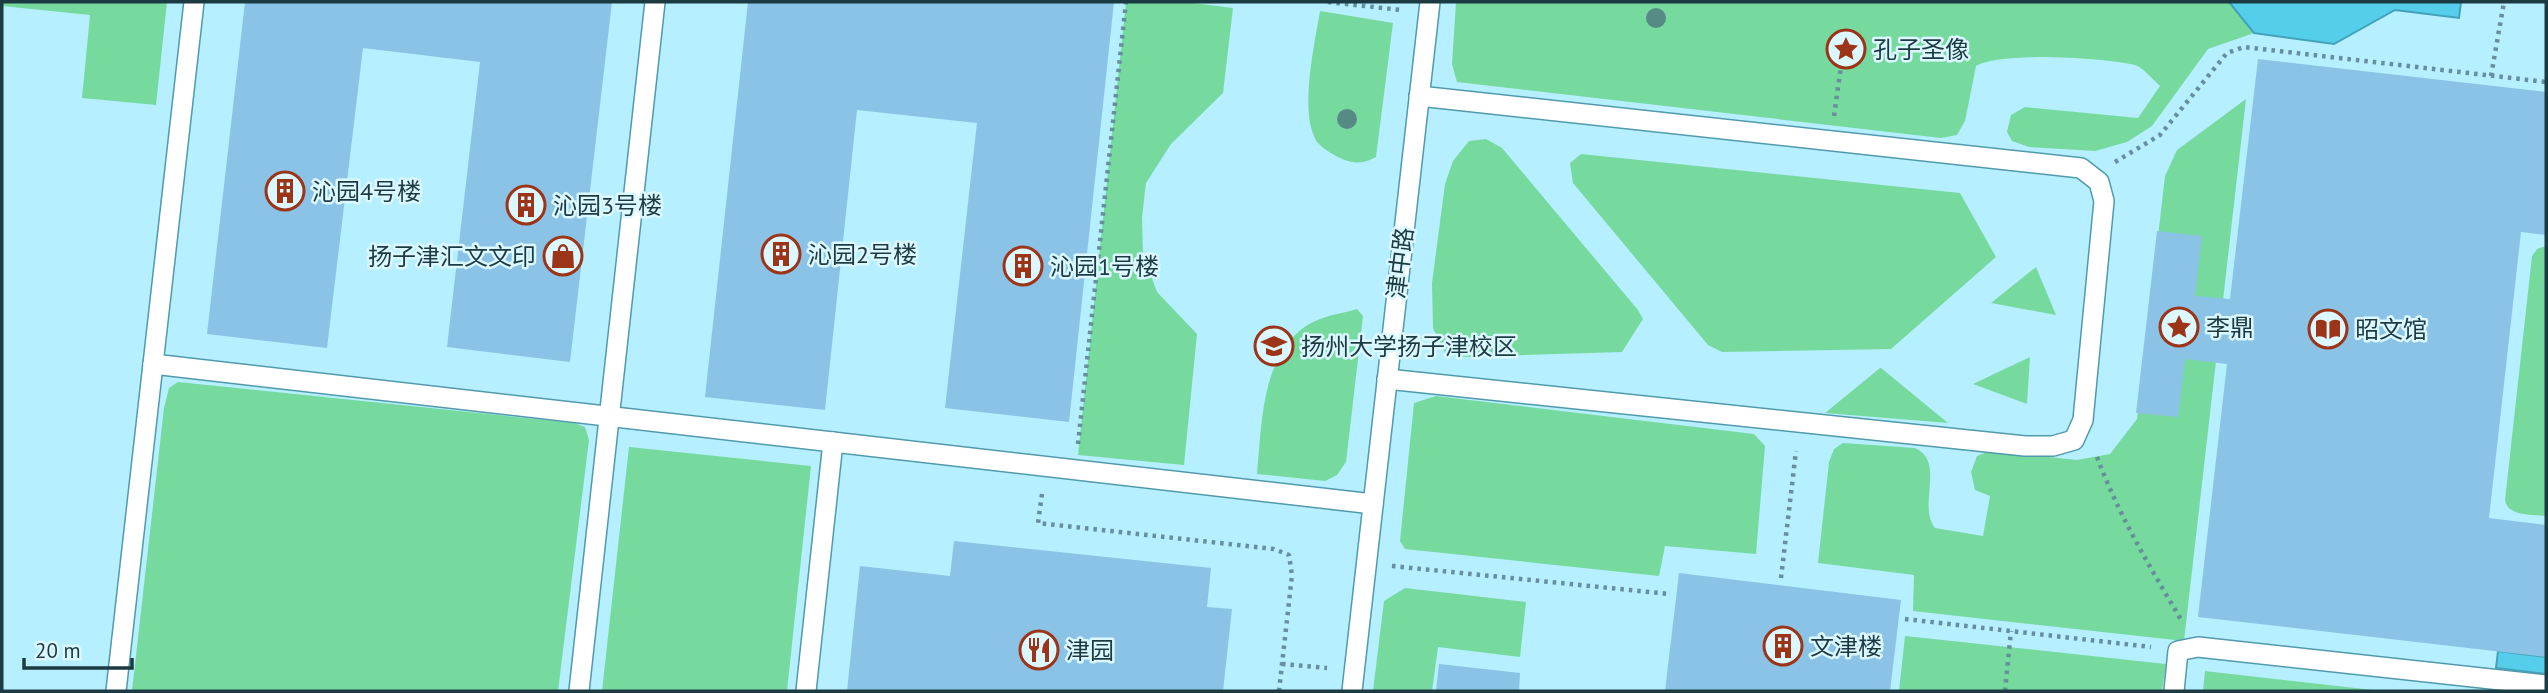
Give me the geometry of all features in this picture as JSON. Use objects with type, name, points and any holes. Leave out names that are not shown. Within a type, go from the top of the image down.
[{"type":"lane","points":[[116,691],[194,2]]},
{"type":"lane","points":[[579,691],[655,2]]},
{"type":"lane","name":"津中路","points":[[1352,691],[1429,8]]},
{"type":"lane","points":[[1387,379],[2025,446],[2053,446],[2074,440],[2083,419],[2104,201],[2093,175],[2081,168],[1419,96]]},
{"type":"lane","points":[[153,364],[1373,504]]},
{"type":"lane","points":[[806,691],[833,442]]},
{"type":"lane","points":[[2174,691],[2188,649],[2546,685]]},
{"type":"path","points":[[1076,470],[1126,2]]},
{"type":"path","points":[[1328,2],[1429,8]]},
{"type":"path","points":[[2491,76],[2504,2]]},
{"type":"path","points":[[2093,175],[2160,135],[2227,53],[2244,47],[2546,82]]},
{"type":"path","points":[[1831,141],[1843,52]]},
{"type":"path","points":[[2083,419],[2109,491],[2188,649]]},
{"type":"path","points":[[1781,578],[1799,422]]},
{"type":"path","points":[[1045,466],[1038,523],[1274,550],[1289,555],[1292,575],[1279,691]]},
{"type":"path","points":[[1367,563],[1669,594]]},
{"type":"path","points":[[1905,619],[2188,649]]},
{"type":"path","points":[[2005,691],[2011,631]]},
{"type":"path","points":[[1282,664],[1355,670]]},
{"type":"green space","points":[[2,2],[167,2],[156,105],[82,98],[90,15],[2,6]]},
{"type":"green space","points":[[1126,2],[1186,2],[1233,8],[1223,93],[1171,144],[1146,183],[1142,217],[1143,254],[1157,292],[1197,334],[1184,465],[1078,455]]},
{"type":"green space","points":[[1456,2],[2229,2],[2254,33],[2208,49],[2152,126],[2127,142],[2095,151],[2029,147],[2012,141],[2007,132],[2011,115],[2025,107],[2138,118],[2160,86],[2135,65],[2053,57],[1989,61],[1976,66],[1965,121],[1957,135],[1941,138],[1457,82],[1452,64]]},
{"type":"green space","points":[[1320,11],[1393,23],[1376,157],[1366,161],[1351,162],[1336,156],[1318,143],[1312,131],[1309,115],[1310,78]]},
{"type":"green space","points":[[2246,99],[2184,641],[1913,611],[1914,575],[1818,563],[1829,462],[1834,449],[1843,443],[1915,448],[1929,463],[1930,519],[1935,528],[1983,536],[1990,496],[1975,490],[1971,472],[1977,456],[1990,451],[2077,460],[2110,454],[2137,419],[2165,176],[2177,150]]},
{"type":"green space","points":[[1486,139],[1502,148],[1638,310],[1643,319],[1622,352],[1459,357],[1445,353],[1433,328],[1432,283],[1445,184],[1453,161],[1469,141]]},
{"type":"green space","points":[[1581,154],[1960,193],[1996,257],[1891,349],[1722,352],[1708,345],[1573,183],[1570,163]]},
{"type":"green space","points":[[2546,246],[2546,516],[2515,512],[2505,500],[2532,256],[2537,249]]},
{"type":"green space","points":[[2036,267],[2056,315],[1991,303]]},
{"type":"green space","points":[[1357,309],[1363,316],[1346,462],[1337,475],[1325,481],[1257,474],[1263,410],[1274,367],[1284,349],[1297,333],[1315,321]]},
{"type":"green space","points":[[2030,357],[2027,404],[1973,384]]},
{"type":"green space","points":[[1881,368],[1948,423],[1825,413]]},
{"type":"green space","points":[[178,382],[574,423],[585,427],[589,440],[558,691],[132,691],[164,408],[169,388]]},
{"type":"green space","points":[[1436,396],[1754,434],[1765,446],[1756,554],[1665,546],[1659,576],[1405,549],[1400,541],[1414,403]]},
{"type":"green space","points":[[629,447],[811,466],[787,691],[602,691]]},
{"type":"green space","points":[[1405,588],[1526,602],[1520,657],[1438,647],[1432,691],[1373,691],[1384,601]]},
{"type":"green space","points":[[1905,636],[2166,664],[2162,691],[1899,691]]},
{"type":"green space","points":[[2205,671],[2382,691],[2203,691]]},
{"type":"water","points":[[2229,2],[2461,2],[2459,18],[2395,10],[2334,44],[2254,33]]},
{"type":"water","points":[[2498,651],[2546,657],[2546,674],[2496,668]]},
{"type":"building","points":[[245,2],[612,2],[570,362],[447,347],[480,62],[363,48],[327,348],[207,334]]},
{"type":"building","points":[[748,2],[1114,2],[1069,422],[945,408],[977,123],[857,110],[825,410],[705,397]]},
{"type":"building","name":"昭文馆","points":[[2258,59],[2546,92],[2546,235],[2521,232],[2489,518],[2546,525],[2546,657],[2198,617],[2227,364],[2185,359],[2178,417],[2136,413],[2157,231],[2202,236],[2195,296],[2230,299]]},
{"type":"building","name":"津园","points":[[954,541],[1211,568],[1207,607],[1232,609],[1223,691],[847,691],[860,566],[950,576]]},
{"type":"building","name":"文津楼","points":[[1679,573],[1901,600],[1890,691],[1665,691]]},
{"type":"building","points":[[1439,664],[1520,673],[1519,691],[1436,691]]},
{"type":"place","name":"孔子圣像","points":[[1846,49]]},
{"type":"place","name":"沁园4号楼","points":[[285,191]]},
{"type":"place","name":"沁园3号楼","points":[[526,205]]},
{"type":"place","name":"沁园2号楼","points":[[781,254]]},
{"type":"place","name":"扬子津汇文文印","points":[[563,256]]},
{"type":"place","name":"沁园1号楼","points":[[1023,266]]},
{"type":"place","name":"李鼎","points":[[2179,327]]},
{"type":"place","name":"昭文馆","points":[[2328,329]]},
{"type":"place","name":"扬州大学扬子津校区","points":[[1274,346]]},
{"type":"place","name":"文津楼","points":[[1783,646]]},
{"type":"place","name":"津园","points":[[1039,650]]}]
